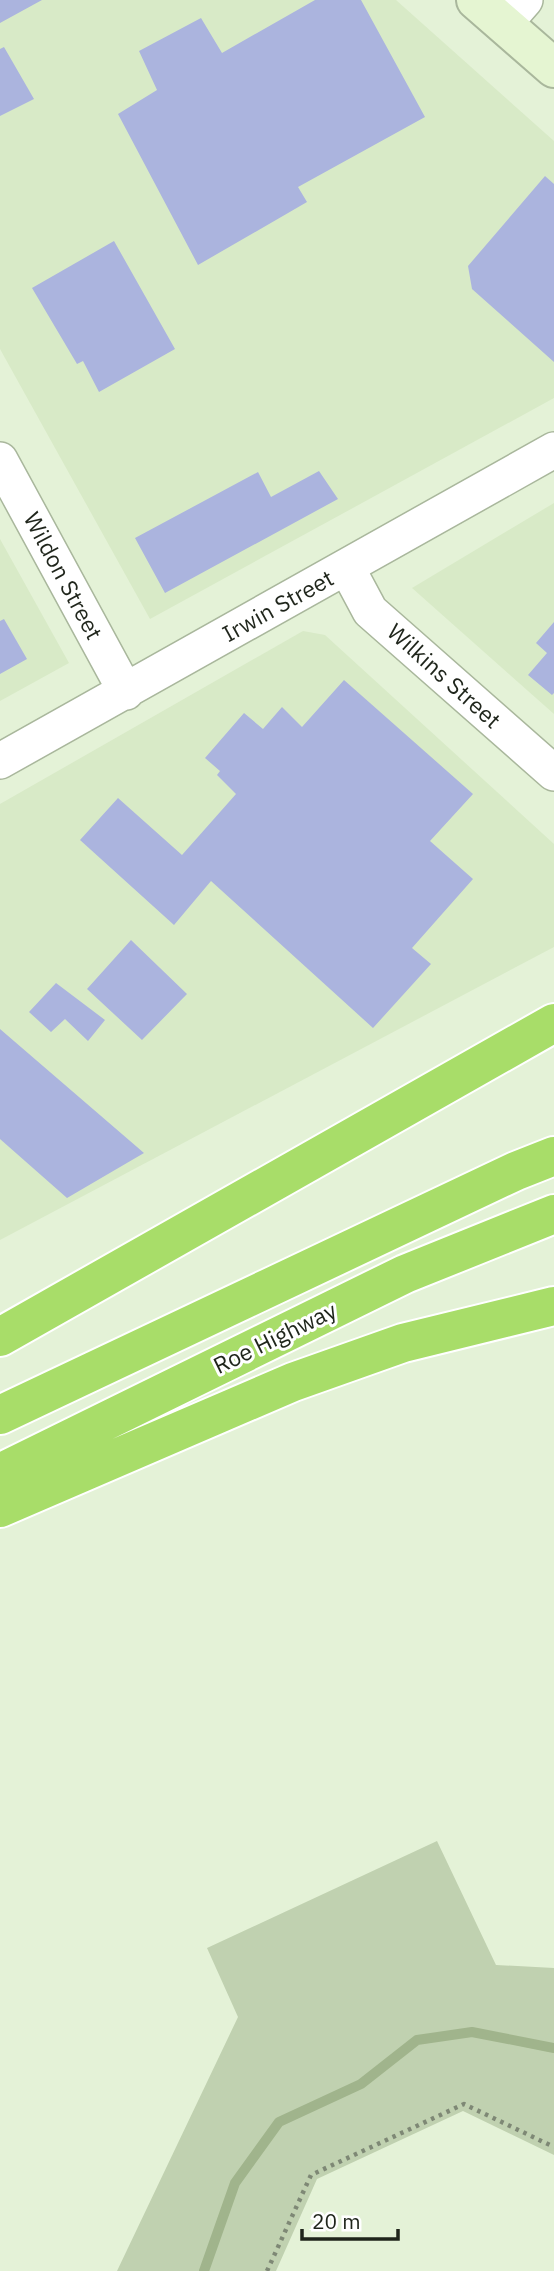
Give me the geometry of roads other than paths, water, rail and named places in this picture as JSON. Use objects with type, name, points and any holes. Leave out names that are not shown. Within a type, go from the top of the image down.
[{"type":"highway","points":[[0,1337],[554,1023]]},
{"type":"highway","name":"Roe Highway","points":[[0,1415],[516,1171],[554,1156]]},
{"type":"highway","name":"Roe Highway","points":[[0,1473],[405,1274],[554,1214]]},
{"type":"highway","points":[[0,1508],[293,1382],[403,1343],[554,1306]]},
{"type":"main road","points":[[502,8],[554,68]]},
{"type":"street","name":"Irwin Street","points":[[0,761],[554,450]]},
{"type":"street","name":"Wildon Street","points":[[0,460],[126,692]]},
{"type":"street","name":"Wilkins Street","points":[[346,568],[370,611],[554,774]]},
{"type":"waterway","points":[[204,2271],[235,2183],[279,2122],[361,2084],[417,2040],[472,2032],[554,2048]]}]
